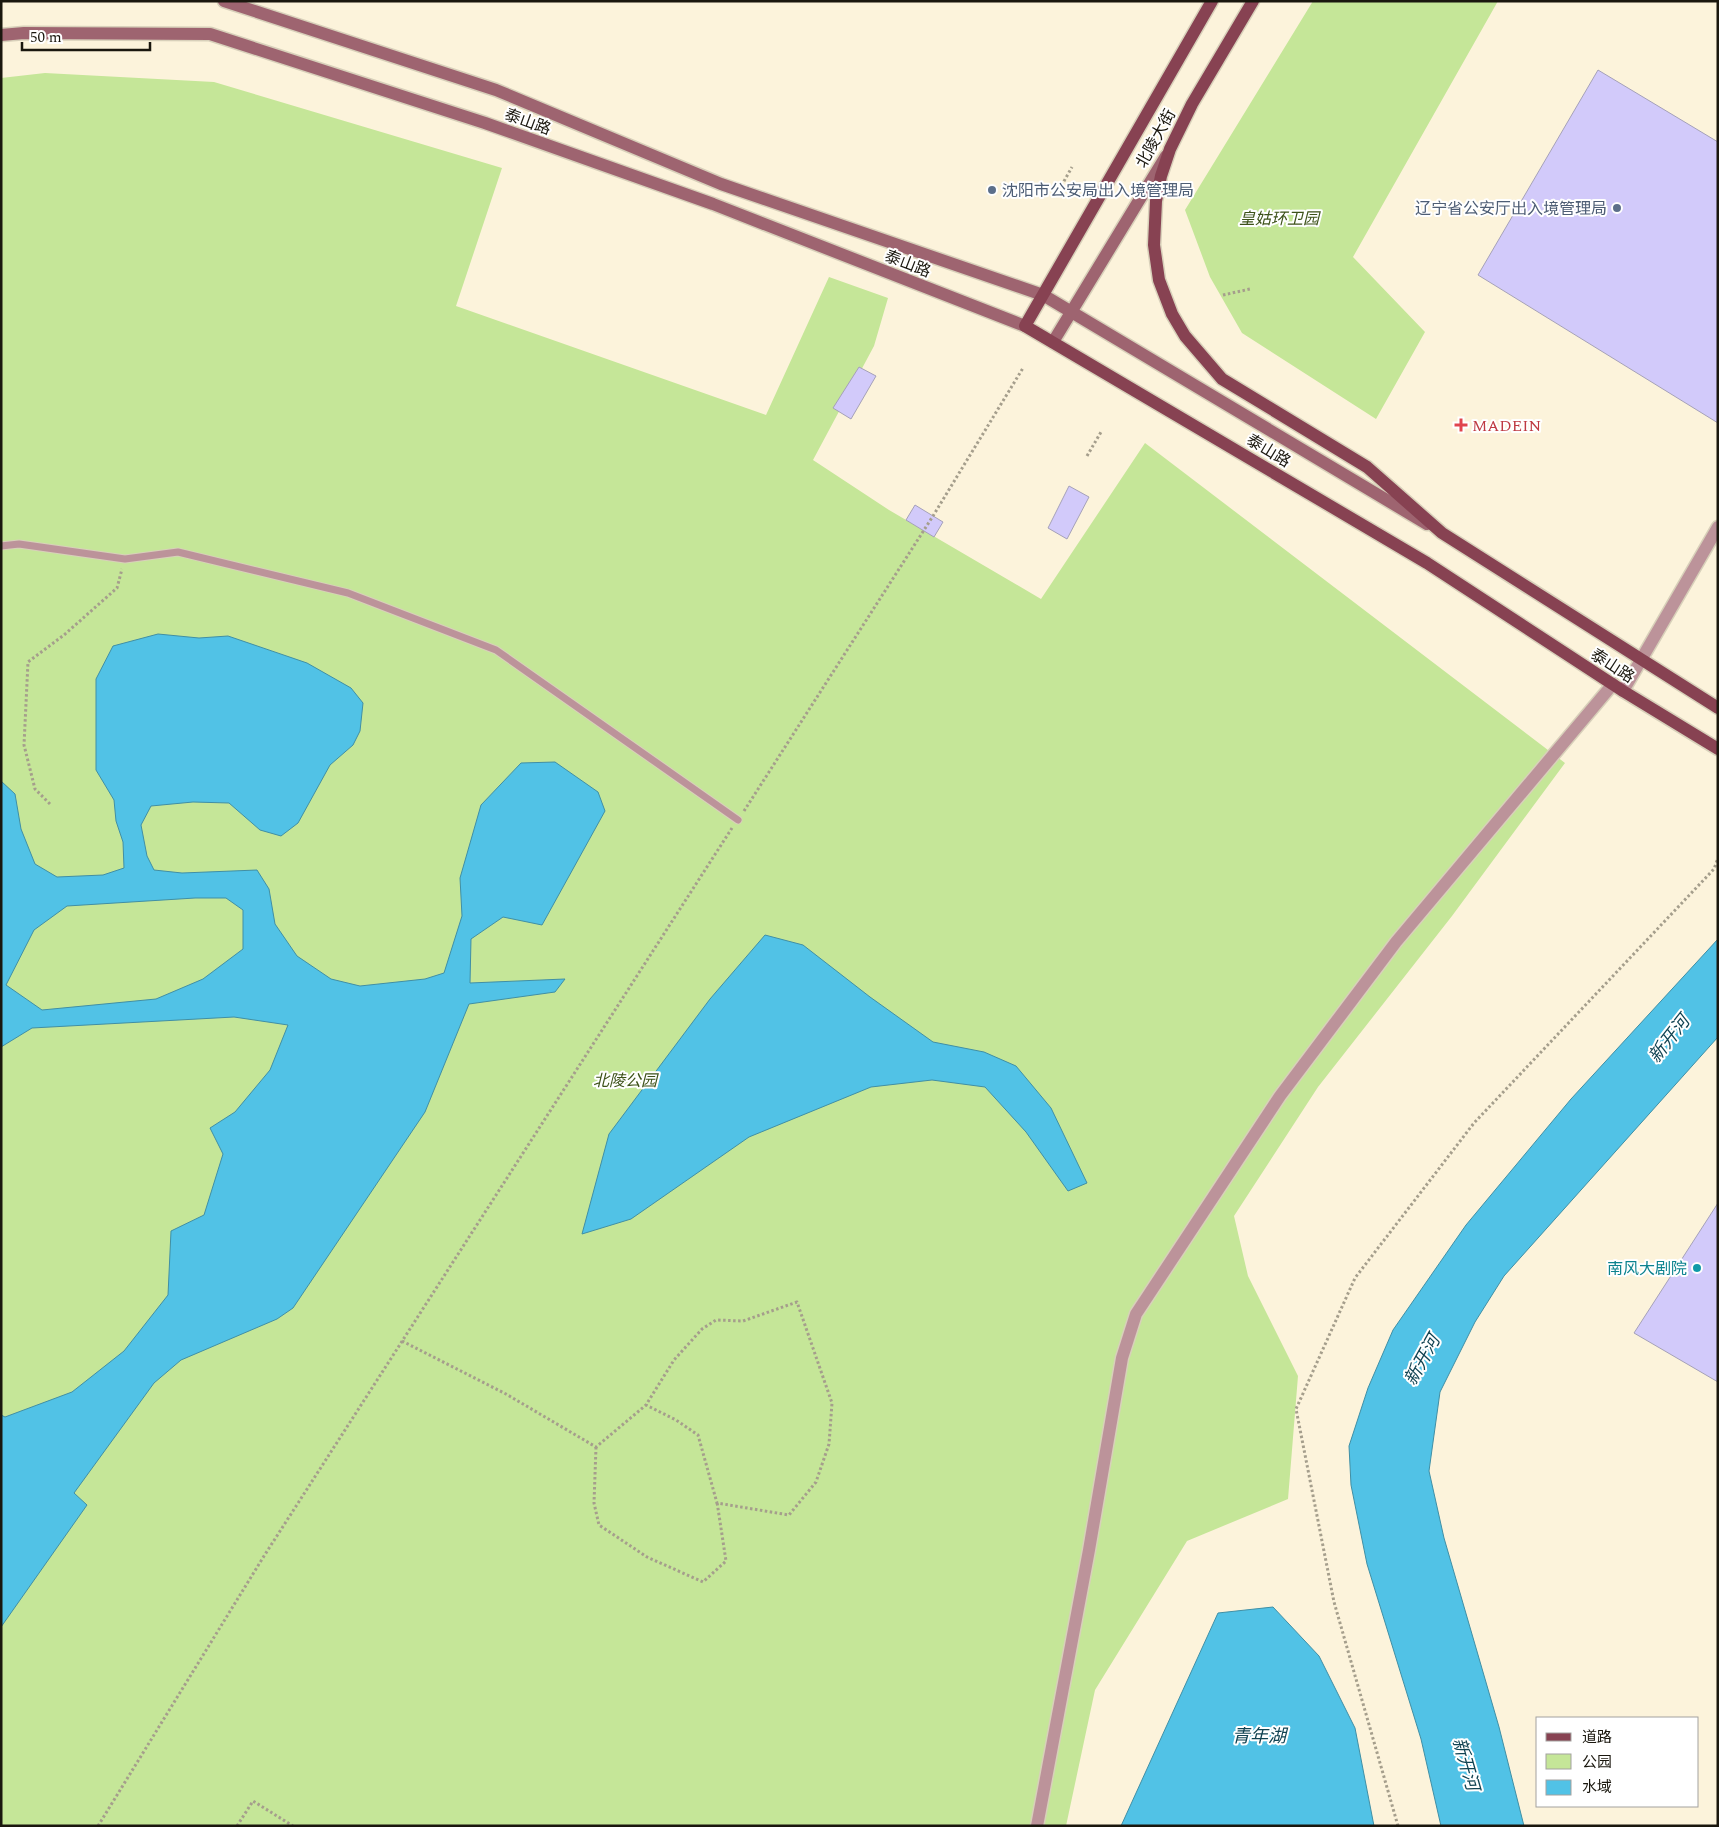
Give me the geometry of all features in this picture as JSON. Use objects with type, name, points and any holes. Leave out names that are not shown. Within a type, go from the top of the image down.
[{"type":"main road","name":"泰山路","points":[[224,1],[496,90],[722,184],[1043,295],[1072,310],[1442,534],[1718,708]]},
{"type":"main road","name":"北陵大街","points":[[1025,326],[1212,1]]},
{"type":"main road","name":"北陵大街","points":[[1053,342],[1170,149],[1192,104],[1253,1]]},
{"type":"main road","name":"泰山路","points":[[1,35],[24,33],[210,34],[485,123],[713,204],[1025,326],[1428,563],[1618,687],[1718,749]]},
{"type":"main road","points":[[1170,149],[1160,176],[1156,201],[1154,245],[1159,280],[1172,314],[1185,336],[1222,379],[1367,467],[1442,534]]},
{"type":"street","points":[[1037,1826],[1089,1550],[1122,1358],[1136,1314],[1280,1096],[1384,958],[1640,660],[1718,527]]},
{"type":"lane","points":[[1,546],[19,544],[125,559],[178,552],[348,593],[496,650],[738,820]]},
{"type":"path","points":[[1059,190],[1072,167]]},
{"type":"path","points":[[1223,295],[1250,289]]},
{"type":"path","points":[[98,1826],[269,1548],[933,516],[1023,368]]},
{"type":"path","points":[[1086,456],[1101,432]]},
{"type":"path","points":[[50,804],[35,789],[24,745],[28,662],[117,588],[125,559]]},
{"type":"path","points":[[1398,1826],[1334,1602],[1296,1409],[1355,1278],[1474,1123],[1714,869],[1718,858]]},
{"type":"path","points":[[646,1405],[676,1420],[698,1435],[716,1499],[726,1561],[703,1582],[647,1558],[599,1525],[594,1503],[596,1448],[646,1405],[674,1360],[702,1329],[716,1320],[743,1321],[797,1302],[832,1403],[829,1444],[816,1482],[789,1516],[717,1503],[716,1499]]},
{"type":"path","points":[[402,1341],[506,1394],[596,1448]]},
{"type":"path","points":[[237,1826],[253,1801],[293,1826]]},
{"type":"green space","name":"皇姑环卫园","points":[[1313,1],[1498,1],[1353,257],[1425,332],[1376,419],[1242,333],[1210,277],[1185,210]]},
{"type":"green space","name":"北陵公园","points":[[45,73],[214,82],[502,168],[456,306],[766,415],[829,277],[888,298],[874,346],[813,460],[889,510],[1041,599],[1145,443],[1565,763],[1452,916],[1318,1087],[1234,1216],[1248,1276],[1298,1376],[1288,1499],[1187,1541],[1095,1690],[1066,1826],[1,1826],[1,78]]},
{"type":"water","points":[[158,634],[199,638],[228,636],[307,663],[351,688],[363,703],[360,731],[353,745],[330,765],[298,823],[281,836],[260,830],[229,803],[193,802],[151,806],[141,825],[147,856],[154,870],[182,873],[257,870],[269,889],[275,924],[297,956],[331,979],[360,986],[425,979],[444,973],[462,916],[460,878],[481,805],[521,763],[555,762],[598,792],[605,811],[542,925],[503,917],[471,939],[470,983],[565,979],[555,992],[469,1004],[425,1112],[293,1308],[277,1319],[181,1360],[154,1383],[74,1493],[87,1505],[1,1627],[1,1415],[5,1417],[72,1392],[124,1351],[168,1295],[171,1231],[204,1215],[223,1154],[210,1128],[235,1112],[270,1070],[288,1025],[234,1017],[32,1028],[1,1047],[1,781],[15,794],[21,829],[35,864],[57,877],[103,875],[124,868],[123,842],[116,821],[114,800],[96,770],[96,679],[113,646]],"holes":[[[195,898],[226,898],[243,910],[243,949],[203,979],[156,999],[42,1010],[6,985],[34,930],[67,906]]]},
{"type":"water","points":[[765,935],[803,945],[870,997],[933,1042],[984,1052],[1016,1066],[1051,1108],[1087,1183],[1068,1191],[1026,1132],[985,1087],[932,1080],[871,1087],[749,1137],[631,1219],[582,1234],[609,1134],[710,999]]},
{"type":"water","name":"新开河","points":[[1718,939],[1718,1037],[1504,1276],[1475,1322],[1440,1392],[1429,1471],[1444,1538],[1499,1727],[1524,1826],[1441,1826],[1421,1739],[1367,1564],[1351,1485],[1349,1446],[1368,1388],[1393,1330],[1466,1225],[1571,1099]]},
{"type":"water","name":"青年湖","points":[[1273,1607],[1319,1656],[1355,1728],[1374,1826],[1121,1826],[1218,1613]]},
{"type":"building","name":"辽宁省公安厅出入境管理局","points":[[1598,70],[1718,142],[1718,423],[1478,275]]},
{"type":"building","points":[[859,367],[876,376],[851,419],[833,408]]},
{"type":"building","points":[[1069,486],[1089,497],[1067,539],[1048,528]]},
{"type":"building","points":[[915,505],[943,522],[934,537],[906,520]]},
{"type":"building","name":"南风大剧院","points":[[1718,1203],[1718,1382],[1634,1333]]},
{"type":"place","name":"沈阳市公安局出入境管理局","points":[[992,190]]},
{"type":"place","name":"辽宁省公安厅出入境管理局","points":[[1617,208]]},
{"type":"place","name":"MADEIN","points":[[1461,425]]},
{"type":"place","name":"南风大剧院","points":[[1697,1268]]}]
